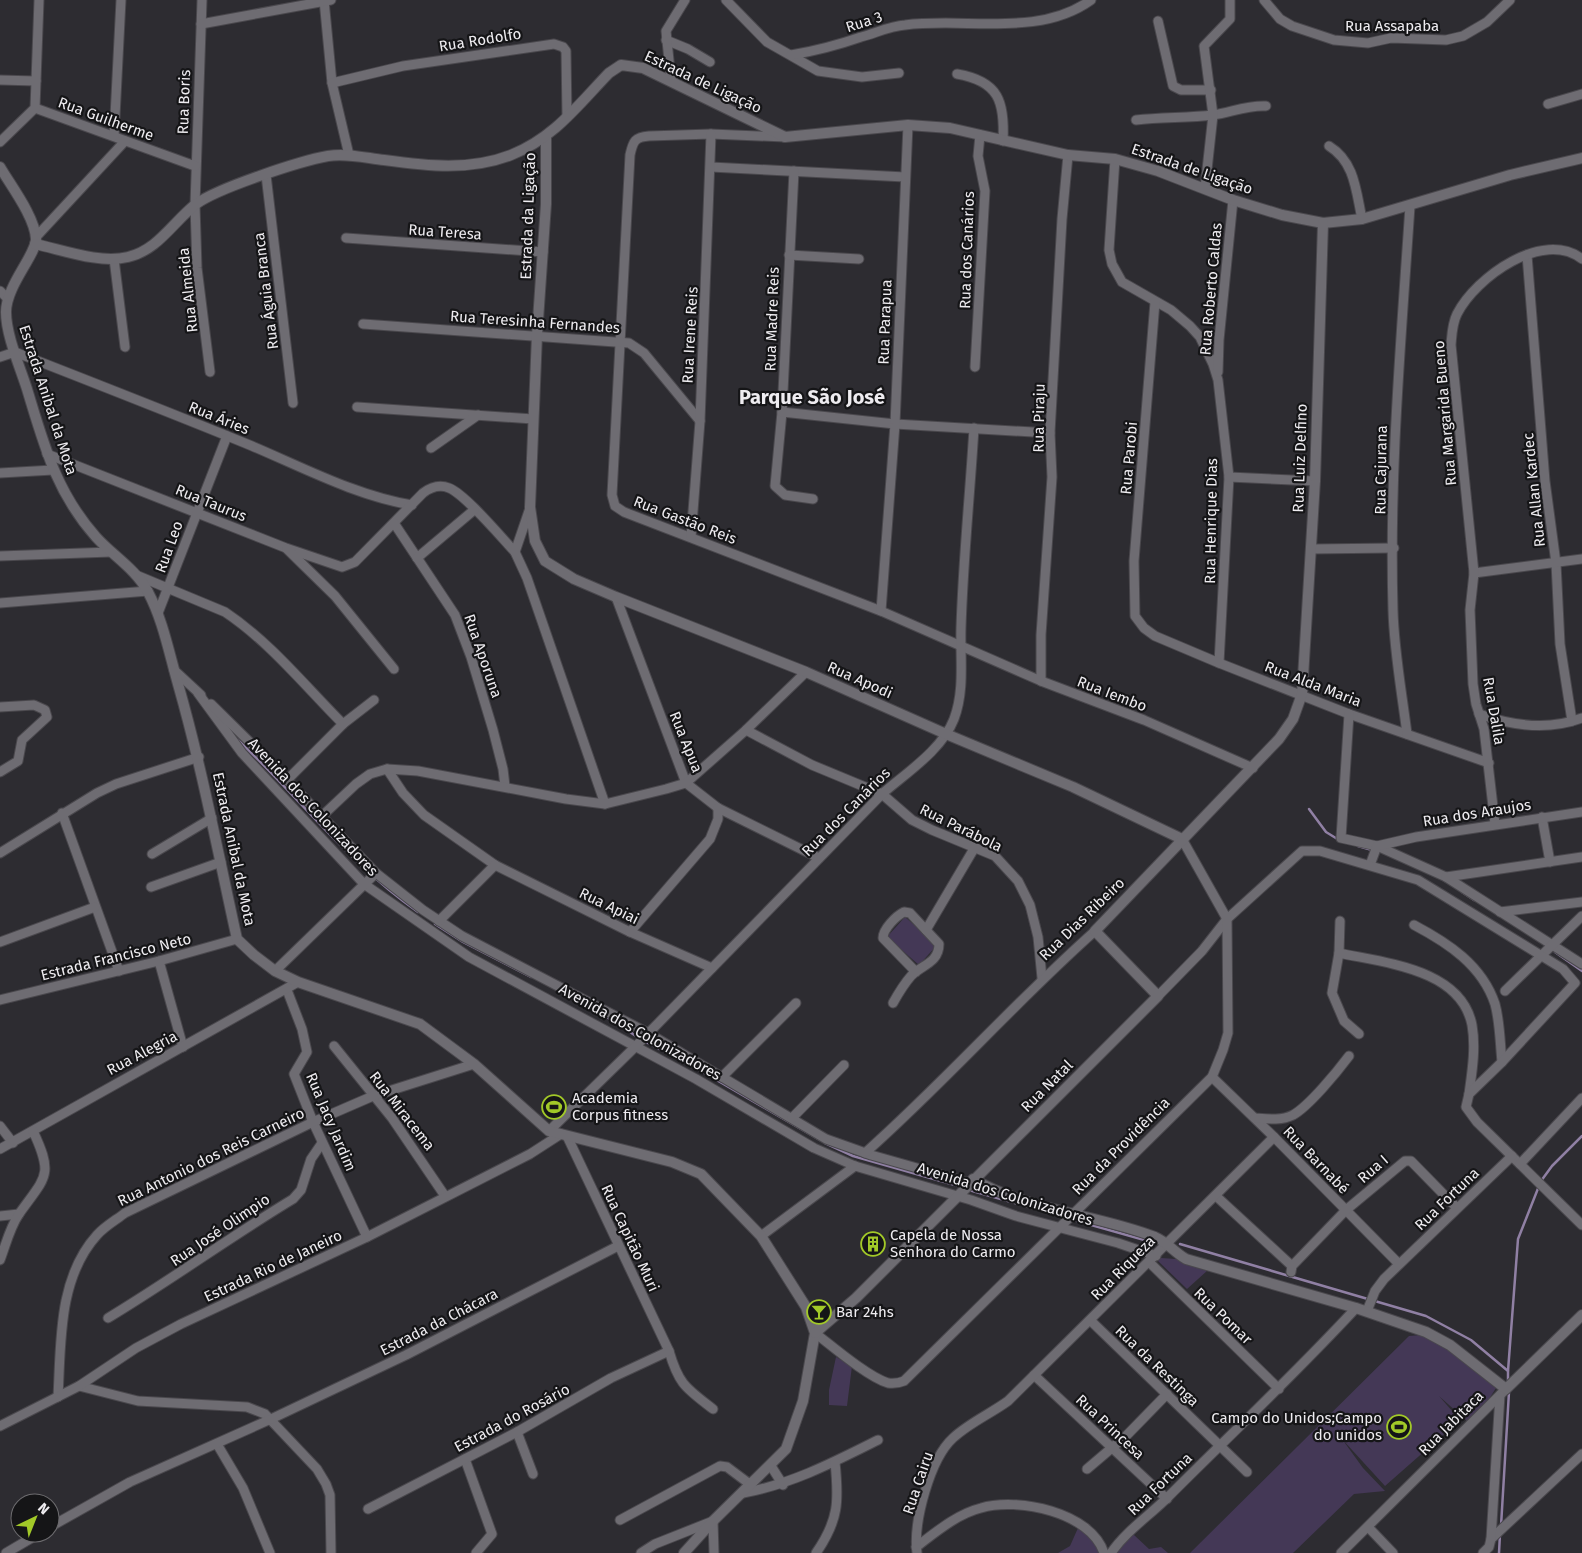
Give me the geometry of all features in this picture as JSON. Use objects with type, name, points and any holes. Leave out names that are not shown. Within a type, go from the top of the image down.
[{"type":"street","points":[[0,142],[35,108],[39,0]]},
{"type":"street","points":[[114,136],[121,0]]},
{"type":"street","name":"Rua Boris","points":[[195,205],[202,0]]},
{"type":"street","points":[[201,24],[327,0],[332,83],[349,155]]},
{"type":"street","points":[[671,80],[666,31],[685,0]]},
{"type":"street","points":[[726,0],[762,38],[807,66],[829,74],[873,77],[899,73]]},
{"type":"street","name":"Rua 3","points":[[791,55],[816,51],[904,25],[958,22],[1010,24],[1040,20],[1063,15],[1091,0]]},
{"type":"street","points":[[1205,188],[1214,115],[1212,90],[1204,50],[1206,42],[1230,19],[1230,0]]},
{"type":"street","name":"Rua Assapaba","points":[[1264,0],[1280,19],[1292,26],[1334,40],[1368,44],[1391,38],[1454,38],[1478,29],[1510,0]]},
{"type":"street","points":[[1158,20],[1174,86],[1181,90],[1212,90]]},
{"type":"street","points":[[666,40],[688,49],[710,62]]},
{"type":"street","name":"Rua Rodolfo","points":[[332,83],[403,66],[554,44],[563,47],[566,52],[567,117]]},
{"type":"street","name":"Estrada de Ligação","points":[[546,138],[609,73],[621,65],[643,68],[671,80],[785,137]]},
{"type":"street","points":[[957,74],[980,80],[999,96],[1004,120],[1003,141]]},
{"type":"street","points":[[0,80],[36,81]]},
{"type":"street","points":[[1548,104],[1582,94]]},
{"type":"street","points":[[1136,120],[1214,115],[1252,106],[1266,106]]},
{"type":"street","name":"Rua Guilherme","points":[[35,108],[195,166]]},
{"type":"street","name":"Estrada de Ligação","points":[[630,155],[632,143],[639,137],[711,134],[785,137],[908,125],[950,128],[1068,155],[1115,159],[1158,171],[1233,200],[1282,215],[1322,223],[1362,219],[1510,175],[1582,158]]},
{"type":"street","name":"Rua Parapua","points":[[882,611],[895,424],[908,125]]},
{"type":"street","name":"Rua Irene Reis","points":[[692,537],[700,421],[711,134]]},
{"type":"street","name":"Rua dos Canários","points":[[976,367],[984,191],[978,156],[980,135]]},
{"type":"street","name":"Estrada da Ligação","points":[[36,240],[114,259],[141,253],[152,246],[195,205],[232,187],[313,160],[349,155],[401,163],[461,166],[486,163],[509,156],[546,138],[543,252],[537,335],[530,507],[535,541]]},
{"type":"street","points":[[36,240],[126,141]]},
{"type":"street","points":[[1329,146],[1343,156],[1347,162],[1352,174],[1362,219]]},
{"type":"street","name":"Rua Gastão Reis","points":[[630,155],[612,500],[615,506],[624,512],[882,611],[961,647]]},
{"type":"street","name":"Rua Piraju","points":[[1041,681],[1041,635],[1052,477],[1050,433],[1062,219],[1068,155]]},
{"type":"street","name":"Rua Henrique Dias","points":[[1115,159],[1109,250],[1112,264],[1122,282],[1184,320],[1200,337],[1213,364],[1218,380],[1228,477],[1219,663]]},
{"type":"street","points":[[0,167],[28,214],[36,240]]},
{"type":"street","points":[[711,167],[905,177]]},
{"type":"street","name":"Rua Madre Reis","points":[[794,172],[782,412],[775,486],[785,495],[813,499]]},
{"type":"street","name":"Rua Águia Branca","points":[[266,175],[293,403]]},
{"type":"street","name":"Rua Roberto Caldas","points":[[1218,380],[1219,340],[1233,200]]},
{"type":"street","name":"Rua Almeida","points":[[195,205],[197,268],[210,372]]},
{"type":"street","name":"Rua Cajurana","points":[[1407,734],[1394,624],[1393,470],[1397,372],[1410,206]]},
{"type":"street","name":"Rua Luiz Delfino","points":[[1302,694],[1315,481],[1322,223]]},
{"type":"street","name":"Rua Teresa","points":[[346,238],[543,252]]},
{"type":"street","name":"Estrada Anibal da Mota","points":[[36,240],[19,271],[8,299],[6,320],[47,454],[69,503],[97,538],[135,574],[148,591],[158,613],[199,758],[238,938],[254,955],[275,971],[298,982],[420,1024],[474,1064],[549,1130],[636,1152],[694,1171],[727,1199],[761,1236],[806,1307],[815,1333],[803,1401],[786,1449],[771,1466],[713,1521],[684,1553]]},
{"type":"street","name":"Rua Margarida Bueno","points":[[1474,573],[1451,345],[1453,326],[1458,313],[1477,289],[1510,260],[1543,251],[1571,250],[1582,259]]},
{"type":"street","points":[[789,255],[859,259]]},
{"type":"street","name":"Rua Allan Kardec","points":[[1527,255],[1545,481],[1556,563],[1560,644],[1572,722]]},
{"type":"street","points":[[114,259],[125,347]]},
{"type":"street","points":[[0,291],[8,299]]},
{"type":"street","name":"Rua Parobi","points":[[1135,616],[1134,561],[1155,302]]},
{"type":"street","name":"Rua Teresinha Fernandes","points":[[363,324],[629,343],[644,353],[700,421]]},
{"type":"street","points":[[0,357],[16,352]]},
{"type":"street","name":"Rua Áries","points":[[16,352],[359,491],[391,502],[412,505]]},
{"type":"street","points":[[357,408],[533,418]]},
{"type":"street","points":[[782,412],[895,424],[1050,433]]},
{"type":"street","points":[[431,448],[478,415]]},
{"type":"street","name":"Rua dos Canários","points":[[549,1130],[646,1035],[882,794],[938,744],[946,734],[958,706],[974,428]]},
{"type":"street","name":"Rua Leo","points":[[158,613],[227,436]]},
{"type":"street","name":"Rua Taurus","points":[[47,454],[286,548],[342,567],[355,562],[394,523]]},
{"type":"street","points":[[0,474],[53,470]]},
{"type":"street","points":[[1228,477],[1315,481]]},
{"type":"street","points":[[474,510],[418,558],[394,523],[431,488],[442,486],[459,494],[515,552],[527,578],[605,804]]},
{"type":"street","points":[[515,552],[530,507]]},
{"type":"street","name":"Rua Apodi","points":[[535,541],[541,556],[553,567],[616,597],[806,672],[946,734],[1073,787],[1182,839]]},
{"type":"street","points":[[286,548],[335,596],[394,668]]},
{"type":"street","points":[[1311,549],[1394,548]]},
{"type":"street","points":[[0,556],[111,552]]},
{"type":"street","name":"Rua Aporuna","points":[[418,558],[455,615],[471,657],[493,730],[505,786]]},
{"type":"street","points":[[1474,573],[1582,559]]},
{"type":"street","name":"Rua Dalila","points":[[1474,573],[1470,610],[1473,684],[1484,729],[1495,824]]},
{"type":"street","points":[[135,574],[226,612],[238,620],[254,633],[343,724]]},
{"type":"street","points":[[0,603],[148,591]]},
{"type":"street","name":"Rua Apua","points":[[616,597],[686,783],[718,808],[819,858]]},
{"type":"street","name":"Rua Alda Maria","points":[[1135,616],[1144,628],[1155,636],[1219,663],[1350,714],[1489,762]]},
{"type":"street","name":"Rua Iembo","points":[[961,647],[1041,681],[1144,720],[1253,768]]},
{"type":"street","name":"Avenida dos Colonizadores","points":[[174,670],[287,780],[304,810],[322,816],[370,879],[478,945],[722,1077],[826,1139],[865,1153],[971,1182],[1006,1195],[1154,1237],[1168,1243],[1176,1254],[1186,1259],[1289,1287],[1356,1308],[1370,1304],[1450,1345],[1506,1389]]},
{"type":"street","points":[[322,816],[356,784],[370,774],[387,769],[418,771],[566,799],[605,804],[686,783],[746,730],[806,672]]},
{"type":"street","name":"Avenida dos Colonizadores","points":[[198,693],[237,748],[304,810],[370,879],[469,957],[515,984],[552,1000],[696,1079],[814,1148],[854,1166],[959,1194],[1118,1243],[1153,1259]]},
{"type":"street","name":"Rua Dias Ribeiro","points":[[865,1153],[908,1115],[1042,978],[1095,931],[1182,839],[1253,768],[1279,739],[1293,718],[1302,694]]},
{"type":"street","points":[[287,780],[343,724],[374,700]]},
{"type":"street","points":[[0,707],[34,705],[45,710],[44,720],[22,740],[18,761],[0,772]]},
{"type":"street","points":[[1350,714],[1341,838],[1376,848],[1446,877],[1582,964]]},
{"type":"street","points":[[1479,714],[1504,723],[1546,727],[1582,718]]},
{"type":"street","name":"Rua Parábola","points":[[746,730],[812,765],[882,794],[912,820],[994,856],[1002,863],[1024,892],[1030,905],[1038,937],[1042,978]]},
{"type":"street","points":[[0,853],[62,813],[116,784],[199,758]]},
{"type":"street","name":"Rua Apiai","points":[[387,769],[403,793],[424,815],[495,865],[630,932],[712,968]]},
{"type":"street","points":[[630,932],[710,839],[716,829],[718,808]]},
{"type":"street","name":"Rua dos Araujos","points":[[1376,848],[1416,836],[1582,812]]},
{"type":"street","points":[[62,813],[119,971]]},
{"type":"street","points":[[1542,817],[1550,862]]},
{"type":"street","points":[[152,854],[212,818]]},
{"type":"street","points":[[1182,839],[1227,918]]},
{"type":"street","points":[[926,930],[975,847]]},
{"type":"street","points":[[1376,848],[1370,863],[1418,880],[1431,887],[1562,969],[1575,983],[1502,1062],[1469,1094]]},
{"type":"street","name":"Rua Natal","points":[[815,1333],[856,1298],[1158,996],[1202,951],[1227,918],[1302,850],[1310,849],[1370,863]]},
{"type":"street","points":[[1446,877],[1582,857]]},
{"type":"street","points":[[151,887],[221,862]]},
{"type":"street","points":[[439,921],[495,865]]},
{"type":"street","points":[[275,971],[370,879]]},
{"type":"street","points":[[1500,912],[1582,902]]},
{"type":"street","points":[[0,942],[95,907]]},
{"type":"street","points":[[893,1003],[916,972],[930,964],[939,949],[938,944],[910,913],[904,912],[898,915],[883,936],[916,972]]},
{"type":"street","points":[[1506,992],[1582,916]]},
{"type":"street","name":"Rua da Providência","points":[[815,1333],[840,1353],[888,1383],[904,1382],[1212,1077],[1228,1033],[1227,918]]},
{"type":"street","points":[[1340,921],[1339,953],[1332,993],[1344,1021],[1359,1034]]},
{"type":"street","points":[[1414,924],[1462,955],[1481,978],[1494,1004],[1502,1062]]},
{"type":"street","points":[[1095,931],[1158,996]]},
{"type":"street","name":"Estrada Francisco Neto","points":[[0,1000],[159,961],[238,938]]},
{"type":"street","points":[[1339,953],[1425,974],[1450,989],[1466,1008],[1472,1026],[1473,1042],[1469,1094],[1466,1107],[1477,1122],[1582,1225]]},
{"type":"street","points":[[159,961],[183,1047]]},
{"type":"street","name":"Rua Alegria","points":[[0,1149],[115,1083],[287,990],[298,982]]},
{"type":"street","name":"Rua Jacy Jardim","points":[[287,990],[302,1029],[307,1052],[294,1074],[322,1143],[367,1236]]},
{"type":"street","points":[[722,1077],[796,1003]]},
{"type":"street","name":"Rua Miracema","points":[[334,1046],[407,1138],[445,1196]]},
{"type":"street","points":[[1254,1118],[1271,1120],[1292,1115],[1326,1083],[1349,1056]]},
{"type":"street","name":"Rua Antonio dos Reis Carneiro","points":[[58,1397],[64,1307],[71,1280],[83,1253],[98,1234],[125,1213],[313,1122],[373,1096],[474,1064]]},
{"type":"street","points":[[792,1118],[844,1066]]},
{"type":"street","name":"Rua Barnabé","points":[[1212,1077],[1399,1264]]},
{"type":"street","points":[[1520,1164],[1582,1098]]},
{"type":"street","points":[[0,1126],[13,1143]]},
{"type":"street","points":[[0,1260],[11,1228],[19,1214],[36,1194],[46,1172],[46,1162],[34,1131]]},
{"type":"street","name":"Estrada Rio de Janeiro","points":[[0,1426],[79,1386],[136,1348],[173,1328],[367,1236],[564,1135]]},
{"type":"street","name":"Rua Capitão Muri","points":[[564,1135],[669,1351],[682,1384],[713,1409]]},
{"type":"street","name":"Rua Riqueza","points":[[988,1415],[1008,1401],[1091,1321],[1274,1137]]},
{"type":"street","name":"Rua José Olimpio","points":[[108,1318],[168,1282],[220,1244],[293,1199],[301,1190],[311,1160],[322,1143]]},
{"type":"street","name":"Rua Fortuna","points":[[1370,1304],[1384,1279],[1512,1156]]},
{"type":"street","name":"Rua I","points":[[1216,1196],[1292,1269],[1346,1210],[1405,1161],[1411,1161],[1457,1208]]},
{"type":"street","points":[[761,1236],[854,1166]]},
{"type":"street","points":[[0,1216],[19,1214]]},
{"type":"street","name":"Estrada da Chácara","points":[[272,1419],[406,1355],[618,1246]]},
{"type":"street","name":"Rua Pomar","points":[[1153,1259],[1279,1389]]},
{"type":"street","name":"Rua Fortuna","points":[[1111,1553],[1118,1543],[1166,1499],[1219,1444],[1279,1389],[1356,1308]]},
{"type":"street","name":"Rua Jabitaca","points":[[1341,1553],[1369,1528],[1582,1315]]},
{"type":"street","name":"Rua da Restinga","points":[[1091,1321],[1247,1472]]},
{"type":"street","name":"Estrada do Rosário","points":[[368,1509],[517,1432],[611,1378],[669,1351]]},
{"type":"street","name":"Rua Princesa","points":[[1034,1375],[1166,1499]]},
{"type":"street","points":[[79,1386],[138,1401],[247,1407],[265,1414],[272,1419],[317,1469],[326,1484],[330,1495],[331,1553]]},
{"type":"street","points":[[1483,1553],[1489,1547],[1493,1534],[1506,1389]]},
{"type":"street","points":[[1087,1469],[1112,1449],[1167,1394]]},
{"type":"street","name":"Rua Cairu","points":[[916,1550],[917,1528],[926,1493],[935,1467],[944,1450],[962,1430],[988,1415]]},
{"type":"street","points":[[60,1521],[130,1482],[272,1419]]},
{"type":"street","points":[[517,1432],[533,1474]]},
{"type":"street","points":[[743,1493],[783,1484],[835,1462],[878,1440]]},
{"type":"street","points":[[218,1444],[243,1488],[270,1553]]},
{"type":"street","points":[[1493,1534],[1504,1529],[1582,1454]]},
{"type":"street","points":[[465,1459],[492,1534],[476,1553]]},
{"type":"street","points":[[816,1553],[826,1538],[836,1514],[838,1500],[835,1462]]},
{"type":"street","points":[[620,1520],[720,1466],[727,1467],[751,1485]]},
{"type":"street","points":[[771,1466],[783,1484]]},
{"type":"street","points":[[916,1550],[959,1518],[980,1508],[1003,1503],[1036,1508],[1078,1523],[1098,1539],[1104,1553]]},
{"type":"street","points":[[641,1553],[655,1544],[713,1521],[714,1553]]},
{"type":"street","points":[[1369,1528],[1393,1553]]},
{"type":"street","points":[[6,1553],[23,1543]]},
{"type":"shaded area","points":[[905,917],[937,945],[919,965],[887,937]]},
{"type":"shaded area","points":[[1161,1258],[1176,1259],[1208,1270],[1187,1289],[1158,1261]]},
{"type":"shaded area","points":[[1421,1335],[1441,1344],[1496,1388],[1489,1399],[1467,1421],[1439,1396],[1460,1420],[1385,1486],[1342,1439],[1363,1468],[1385,1491],[1354,1494],[1293,1553],[1190,1553],[1409,1336]]},
{"type":"shaded area","points":[[836,1357],[852,1366],[847,1406],[829,1405],[829,1390]]},
{"type":"shaded area","points":[[1078,1528],[1090,1534],[1100,1553],[1058,1553],[1070,1546]]},
{"type":"shaded area","points":[[1132,1535],[1149,1549],[1161,1547],[1168,1553],[1115,1553]]},
{"type":"waterway","points":[[237,739],[369,873],[418,912]]},
{"type":"waterway","points":[[1309,809],[1326,832],[1339,840]]},
{"type":"waterway","points":[[1358,846],[1372,850]]},
{"type":"waterway","points":[[1462,892],[1474,900]]},
{"type":"waterway","points":[[435,924],[463,942],[531,977]]},
{"type":"waterway","points":[[1555,952],[1582,971]]},
{"type":"waterway","points":[[598,1011],[639,1038]]},
{"type":"waterway","points":[[644,1041],[708,1075],[820,1140]]},
{"type":"waterway","points":[[1541,1181],[1552,1166],[1582,1136]]},
{"type":"waterway","points":[[825,1143],[853,1156],[962,1187]]},
{"type":"waterway","points":[[1508,1371],[1518,1239],[1539,1186]]},
{"type":"waterway","points":[[969,1190],[1029,1207]]},
{"type":"waterway","points":[[1070,1219],[1155,1243]]},
{"type":"waterway","points":[[1180,1244],[1426,1316],[1471,1340],[1508,1371],[1508,1381]]},
{"type":"waterway","points":[[1501,1526],[1509,1392]]},
{"type":"waterway","points":[[1499,1553],[1500,1534]]},
{"type":"place","name":"Academia Corpus fitness","points":[[554,1107]]},
{"type":"place","name":"Capela de Nossa Senhora do Carmo","points":[[873,1244]]},
{"type":"place","name":"Bar 24hs","points":[[819,1312]]},
{"type":"place","name":"Campo do Unidos;Campo do unidos","points":[[1399,1427]]},
{"type":"district","name":"Parque São José","points":[[812,397]]}]
